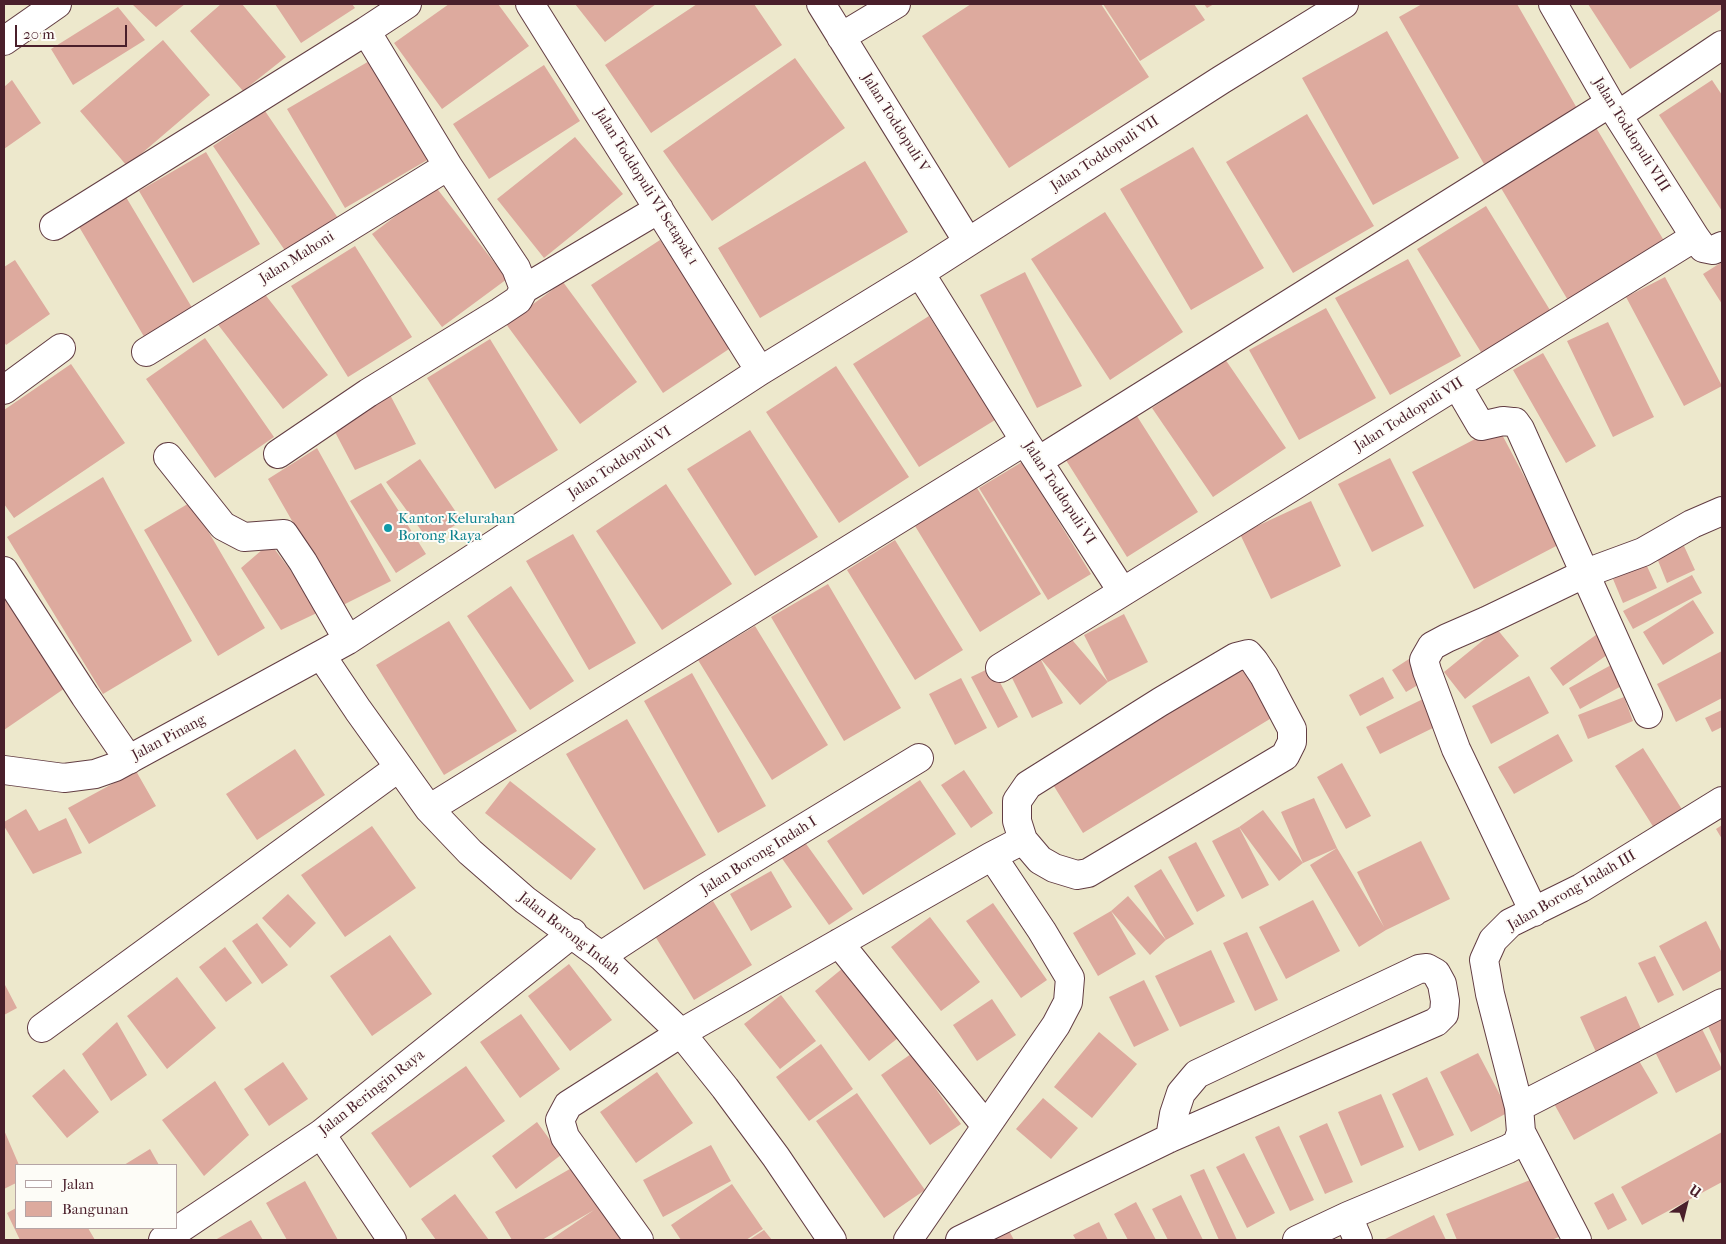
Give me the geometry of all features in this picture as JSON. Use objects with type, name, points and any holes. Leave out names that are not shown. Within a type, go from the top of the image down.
[{"type":"street","points":[[54,226],[407,4]]},
{"type":"street","name":"Jalan Toddopuli VI Setapak 1","points":[[530,4],[760,371]]},
{"type":"street","name":"Jalan Toddopuli V","points":[[821,4],[968,242]]},
{"type":"street","points":[[842,36],[896,4]]},
{"type":"street","name":"Jalan Toddopuli VII","points":[[968,242],[1221,80],[1344,4]]},
{"type":"street","name":"Jalan Toddopuli VIII","points":[[1553,4],[1614,109],[1695,237],[1703,248],[1713,250],[1722,246]]},
{"type":"street","points":[[4,41],[51,6]]},
{"type":"street","points":[[366,31],[448,166],[516,268],[524,289]]},
{"type":"street","points":[[429,809],[1722,45]]},
{"type":"street","name":"Jalan Mahoni","points":[[146,352],[448,166]]},
{"type":"street","points":[[278,454],[368,393],[518,300],[524,289],[659,209]]},
{"type":"street","name":"Jalan Toddopuli VII","points":[[1122,591],[1217,535],[1695,237]]},
{"type":"street","name":"Jalan Toddopuli VI","points":[[321,654],[348,640],[760,371],[968,242]]},
{"type":"street","name":"Jalan Toddopuli VI","points":[[920,273],[1122,591]]},
{"type":"street","points":[[4,390],[61,348]]},
{"type":"street","points":[[1457,385],[1481,426],[1514,422],[1520,429],[1648,714]]},
{"type":"street","points":[[168,457],[223,526],[244,537],[284,534],[303,562],[348,640]]},
{"type":"street","points":[[1534,912],[1456,749],[1426,671],[1424,660],[1432,646],[1447,638],[1586,573],[1643,552],[1692,524],[1722,511]]},
{"type":"street","points":[[4,571],[85,696],[130,760]]},
{"type":"street","points":[[1000,668],[1122,591]]},
{"type":"street","name":"Jalan Borong Indah","points":[[321,654],[398,768],[429,809],[470,852],[525,900],[601,956],[681,1033],[726,1088],[776,1157],[832,1240]]},
{"type":"street","name":"Jalan Pinang","points":[[4,770],[64,778],[95,774],[130,760],[321,654]]},
{"type":"street","points":[[1248,654],[1254,661],[1292,729],[1292,742],[1285,756],[1088,873],[1078,875],[1054,868],[1040,860],[1023,840],[1017,821],[1017,801],[1028,785],[1160,702],[1236,657],[1248,654]]},
{"type":"street","name":"Jalan Borong Indah I","points":[[601,956],[705,888],[918,758]]},
{"type":"street","points":[[42,1028],[398,768]]},
{"type":"street","name":"Jalan Borong Indah III","points":[[1577,1240],[1520,1120],[1490,994],[1484,960],[1493,940],[1510,923],[1581,888],[1722,801]]},
{"type":"street","points":[[639,1240],[565,1137],[560,1120],[568,1105],[681,1033],[1023,840]]},
{"type":"street","points":[[908,1240],[1056,1025],[1068,1002],[1070,978],[1042,931],[992,856]]},
{"type":"street","name":"Jalan Beringin Raya","points":[[163,1240],[321,1134],[572,934]]},
{"type":"street","points":[[839,943],[986,1126]]},
{"type":"street","points":[[960,1240],[1170,1138],[1436,1022],[1444,1014],[1445,1001],[1442,984],[1436,974],[1427,968],[1419,969],[1197,1074],[1181,1093],[1174,1114],[1170,1138]]},
{"type":"street","points":[[1297,1240],[1353,1228],[1517,1144],[1520,1120],[1722,1003]]},
{"type":"street","points":[[321,1134],[392,1240]]},
{"type":"building","points":[[132,4],[185,4],[156,27]]},
{"type":"building","points":[[221,4],[242,4],[286,57],[243,91],[190,31]]},
{"type":"building","points":[[275,4],[352,4],[355,8],[301,43]]},
{"type":"building","points":[[449,4],[498,4],[529,46],[442,109],[394,43]]},
{"type":"building","points":[[575,4],[656,4],[605,42]]},
{"type":"building","points":[[697,4],[754,4],[782,45],[651,133],[605,65]]},
{"type":"building","points":[[971,4],[1101,4],[1149,77],[1009,168],[922,36]]},
{"type":"building","points":[[1103,4],[1194,4],[1205,20],[1140,61]]},
{"type":"building","points":[[1204,4],[1214,4],[1207,8]]},
{"type":"building","points":[[1422,4],[1517,4],[1578,110],[1484,164],[1399,17]]},
{"type":"building","points":[[1588,4],[1722,4],[1722,9],[1630,69]]},
{"type":"building","points":[[118,7],[145,40],[73,85],[51,49]]},
{"type":"building","points":[[1387,31],[1459,158],[1373,205],[1302,78]]},
{"type":"building","points":[[163,40],[210,95],[127,166],[80,111]]},
{"type":"building","points":[[795,58],[845,128],[712,221],[663,151]]},
{"type":"building","points":[[371,60],[429,159],[345,208],[287,109]]},
{"type":"building","points":[[544,65],[580,121],[489,179],[453,124]]},
{"type":"building","points":[[12,80],[41,123],[4,149],[4,87]]},
{"type":"building","points":[[1712,80],[1722,95],[1722,211],[1659,115]]},
{"type":"building","points":[[265,111],[338,218],[286,252],[213,146]]},
{"type":"building","points":[[1307,114],[1374,226],[1293,273],[1226,162]]},
{"type":"building","points":[[1595,126],[1666,244],[1569,302],[1498,183]]},
{"type":"building","points":[[575,137],[623,194],[544,258],[497,199]]},
{"type":"building","points":[[1193,147],[1264,268],[1191,310],[1120,189]]},
{"type":"building","points":[[206,152],[260,244],[193,283],[139,191]]},
{"type":"building","points":[[865,161],[908,232],[760,318],[718,248]]},
{"type":"building","points":[[435,186],[507,279],[442,327],[372,234]]},
{"type":"building","points":[[123,192],[197,316],[149,345],[75,220]]},
{"type":"building","points":[[1486,206],[1553,315],[1484,357],[1417,249]]},
{"type":"building","points":[[1105,212],[1183,332],[1110,380],[1031,259]]},
{"type":"building","points":[[660,240],[732,347],[663,393],[591,285]]},
{"type":"building","points":[[355,246],[412,337],[348,377],[291,286]]},
{"type":"building","points":[[1408,259],[1461,356],[1390,395],[1335,298]]},
{"type":"building","points":[[15,260],[50,314],[6,345],[4,342],[4,267]]},
{"type":"building","points":[[1722,262],[1722,304],[1703,274]]},
{"type":"building","points":[[1025,272],[1082,386],[1037,408],[980,295]]},
{"type":"building","points":[[1665,277],[1722,386],[1684,406],[1626,297]]},
{"type":"building","points":[[563,282],[637,382],[580,424],[506,324]]},
{"type":"building","points":[[260,288],[328,375],[283,409],[216,322]]},
{"type":"building","points":[[1326,308],[1376,398],[1299,440],[1249,350]]},
{"type":"building","points":[[929,316],[995,420],[919,467],[853,364]]},
{"type":"building","points":[[1608,322],[1654,417],[1613,437],[1567,341]]},
{"type":"building","points":[[205,338],[274,437],[215,478],[146,379]]},
{"type":"building","points":[[490,339],[558,450],[495,489],[427,378]]},
{"type":"building","points":[[1543,353],[1596,446],[1566,463],[1513,370]]},
{"type":"building","points":[[1225,359],[1286,448],[1213,497],[1152,408]]},
{"type":"building","points":[[71,364],[125,443],[14,518],[4,504],[4,410]]},
{"type":"building","points":[[836,366],[909,477],[839,523],[766,412]]},
{"type":"building","points":[[388,391],[416,444],[355,470],[335,432]]},
{"type":"building","points":[[1135,413],[1198,512],[1127,557],[1064,457]]},
{"type":"building","points":[[1498,427],[1560,544],[1474,589],[1412,472]]},
{"type":"building","points":[[750,430],[818,537],[755,576],[687,469]]},
{"type":"building","points":[[317,448],[391,581],[341,606],[268,479]]},
{"type":"building","points":[[1390,458],[1424,526],[1372,552],[1338,484]]},
{"type":"building","points":[[420,459],[462,521],[429,541],[386,482]]},
{"type":"building","points":[[1022,462],[1091,574],[1048,600],[979,488]]},
{"type":"building","points":[[103,477],[192,641],[103,694],[7,537]]},
{"type":"building","name":"Kantor Kelurahan Borong Raya","points":[[381,483],[426,554],[396,573],[350,501]]},
{"type":"building","points":[[666,484],[732,584],[662,630],[596,531]]},
{"type":"building","points":[[977,488],[1041,594],[980,632],[915,526]]},
{"type":"building","points":[[1311,501],[1341,566],[1271,599],[1240,534]]},
{"type":"building","points":[[191,502],[265,628],[218,656],[144,530]]},
{"type":"building","points":[[573,534],[636,643],[589,670],[526,561]]},
{"type":"building","points":[[895,540],[963,650],[915,680],[847,570]]},
{"type":"building","points":[[270,543],[321,611],[281,630],[241,568]]},
{"type":"building","points":[[1684,546],[1695,570],[1667,583],[1657,558]]},
{"type":"building","points":[[1646,564],[1657,588],[1623,603],[1613,579]]},
{"type":"building","points":[[1692,575],[1702,593],[1633,629],[1623,611]]},
{"type":"building","points":[[828,584],[901,708],[844,741],[771,617]]},
{"type":"building","points":[[511,586],[574,681],[530,710],[467,616]]},
{"type":"building","points":[[4,595],[68,686],[4,730]]},
{"type":"building","points":[[1693,600],[1714,633],[1663,665],[1643,632]]},
{"type":"building","points":[[1124,614],[1148,662],[1108,682],[1084,635]]},
{"type":"building","points":[[449,621],[517,731],[444,775],[376,665]]},
{"type":"building","points":[[755,626],[828,745],[772,780],[698,660]]},
{"type":"building","points":[[1497,629],[1519,656],[1465,699],[1444,672]]},
{"type":"building","points":[[1600,632],[1614,650],[1563,686],[1550,668]]},
{"type":"building","points":[[1068,635],[1108,682],[1080,705],[1040,658],[1063,703],[1032,718],[1010,674]]},
{"type":"building","points":[[1722,651],[1722,698],[1676,722],[1657,684]]},
{"type":"building","points":[[1409,659],[1423,682],[1406,692],[1392,670]]},
{"type":"building","points":[[1246,663],[1278,714],[1083,833],[1052,783]]},
{"type":"building","points":[[1613,664],[1625,684],[1580,709],[1569,688]]},
{"type":"building","points":[[992,667],[1018,717],[998,728],[971,677]]},
{"type":"building","points":[[692,673],[766,806],[718,833],[644,701]]},
{"type":"building","points":[[1529,676],[1549,713],[1491,744],[1472,706]]},
{"type":"building","points":[[1383,677],[1394,698],[1360,716],[1349,695]]},
{"type":"building","points":[[961,678],[987,728],[955,745],[929,694]]},
{"type":"building","points":[[1624,697],[1633,721],[1588,739],[1578,715]]},
{"type":"building","points":[[1425,698],[1439,725],[1380,754],[1366,727]]},
{"type":"building","points":[[1722,710],[1722,727],[1712,732],[1705,718]]},
{"type":"building","points":[[627,719],[706,855],[644,890],[566,754]]},
{"type":"building","points":[[1558,734],[1573,761],[1514,794],[1498,767]]},
{"type":"building","points":[[1643,748],[1683,811],[1654,828],[1615,766]]},
{"type":"building","points":[[295,749],[325,795],[257,840],[226,794]]},
{"type":"building","points":[[1342,763],[1371,816],[1346,829],[1317,777]]},
{"type":"building","points":[[964,770],[993,813],[971,828],[941,785]]},
{"type":"building","points":[[136,771],[156,806],[89,844],[68,808]]},
{"type":"building","points":[[920,780],[956,834],[863,895],[827,841]]},
{"type":"building","points":[[510,781],[596,849],[571,880],[485,813]]},
{"type":"building","points":[[1314,798],[1337,848],[1303,863],[1281,812]]},
{"type":"building","points":[[26,809],[39,831],[66,818],[82,853],[33,874],[4,826],[4,822]]},
{"type":"building","points":[[1263,810],[1303,863],[1279,881],[1239,827]]},
{"type":"building","points":[[1722,825],[1722,839],[1716,829]]},
{"type":"building","points":[[372,826],[416,888],[345,937],[301,875]]},
{"type":"building","points":[[1239,827],[1269,885],[1242,899],[1212,841]]},
{"type":"building","points":[[804,841],[853,909],[829,925],[781,857]]},
{"type":"building","points":[[1421,841],[1450,899],[1386,930],[1359,947],[1310,865],[1337,848],[1384,927],[1357,872]]},
{"type":"building","points":[[1196,842],[1225,896],[1197,912],[1168,857]]},
{"type":"building","points":[[1161,869],[1194,924],[1166,940],[1134,886]]},
{"type":"building","points":[[771,871],[792,907],[751,931],[730,894]]},
{"type":"building","points":[[288,894],[316,923],[290,948],[262,918]]},
{"type":"building","points":[[1128,896],[1166,940],[1150,955],[1111,911]]},
{"type":"building","points":[[1313,900],[1340,951],[1286,979],[1259,927]]},
{"type":"building","points":[[713,901],[752,965],[694,1000],[655,936]]},
{"type":"building","points":[[993,903],[1047,980],[1021,998],[966,921]]},
{"type":"building","points":[[1111,911],[1136,954],[1098,976],[1073,933]]},
{"type":"building","points":[[930,917],[980,982],[941,1011],[891,947]]},
{"type":"building","points":[[1706,921],[1722,953],[1722,970],[1683,991],[1659,946]]},
{"type":"building","points":[[257,923],[288,965],[262,984],[232,941]]},
{"type":"building","points":[[1247,932],[1278,1000],[1255,1011],[1223,943]]},
{"type":"building","points":[[390,935],[432,994],[372,1036],[330,976]]},
{"type":"building","points":[[225,947],[252,983],[226,1002],[199,967]]},
{"type":"building","points":[[1211,950],[1235,1002],[1180,1027],[1155,976]]},
{"type":"building","points":[[1655,956],[1674,995],[1658,1003],[1638,963]]},
{"type":"building","points":[[569,964],[612,1020],[570,1051],[528,996]]},
{"type":"building","points":[[843,968],[898,1038],[869,1061],[815,991]]},
{"type":"building","points":[[177,977],[216,1028],[167,1069],[127,1016]]},
{"type":"building","points":[[1144,980],[1169,1030],[1134,1047],[1109,997]]},
{"type":"building","points":[[4,983],[17,1008],[4,1015]]},
{"type":"building","points":[[781,995],[816,1041],[780,1069],[744,1024]]},
{"type":"building","points":[[1626,996],[1642,1031],[1596,1052],[1580,1017]]},
{"type":"building","points":[[992,999],[1016,1035],[977,1061],[953,1025]]},
{"type":"building","points":[[1722,1007],[1722,1056],[1703,1015]]},
{"type":"building","points":[[521,1014],[560,1069],[520,1098],[480,1042]]},
{"type":"building","points":[[1697,1019],[1722,1069],[1676,1093],[1651,1044]]},
{"type":"building","points":[[117,1022],[147,1075],[111,1101],[82,1054]]},
{"type":"building","points":[[1099,1032],[1137,1064],[1092,1118],[1054,1087]]},
{"type":"building","points":[[821,1044],[853,1089],[809,1121],[776,1077]]},
{"type":"building","points":[[1478,1053],[1509,1112],[1471,1132],[1440,1072]]},
{"type":"building","points":[[911,1054],[961,1124],[930,1145],[881,1075]]},
{"type":"building","points":[[1635,1054],[1658,1093],[1574,1140],[1552,1100]]},
{"type":"building","points":[[283,1062],[308,1099],[269,1126],[244,1089]]},
{"type":"building","points":[[466,1066],[505,1121],[410,1188],[371,1133]]},
{"type":"building","points":[[64,1069],[99,1112],[67,1138],[32,1096]]},
{"type":"building","points":[[657,1072],[693,1123],[636,1163],[600,1112]]},
{"type":"building","points":[[1427,1077],[1454,1135],[1419,1151],[1392,1094]]},
{"type":"building","points":[[215,1081],[249,1135],[204,1176],[162,1120]]},
{"type":"building","points":[[857,1093],[925,1190],[884,1218],[816,1121]]},
{"type":"building","points":[[1381,1094],[1404,1147],[1361,1166],[1338,1112]]},
{"type":"building","points":[[1043,1098],[1078,1128],[1051,1159],[1016,1129]]},
{"type":"building","points":[[537,1122],[561,1155],[516,1189],[492,1156]]},
{"type":"building","points":[[1327,1123],[1353,1182],[1325,1194],[1299,1136]]},
{"type":"building","points":[[1279,1126],[1314,1200],[1290,1211],[1255,1137]]},
{"type":"building","points":[[4,1130],[19,1164],[15,1164],[15,1184],[4,1189]]},
{"type":"building","points":[[1722,1132],[1722,1182],[1642,1225],[1621,1187]]},
{"type":"building","points":[[711,1145],[731,1181],[663,1217],[643,1180]]},
{"type":"building","points":[[150,1149],[158,1164],[126,1164]]},
{"type":"building","points":[[1244,1153],[1275,1213],[1247,1228],[1216,1167]]},
{"type":"building","points":[[575,1166],[621,1240],[550,1240],[594,1210],[542,1240],[512,1240],[495,1212]]},
{"type":"building","points":[[1204,1169],[1237,1240],[1219,1240],[1190,1175]]},
{"type":"building","points":[[1535,1178],[1559,1237],[1551,1240],[1457,1240],[1446,1214]]},
{"type":"building","points":[[305,1181],[338,1240],[287,1240],[266,1203]]},
{"type":"building","points":[[732,1184],[763,1229],[746,1240],[681,1240],[671,1225]]},
{"type":"building","points":[[1613,1193],[1627,1220],[1608,1230],[1594,1203]]},
{"type":"building","points":[[455,1194],[489,1240],[436,1240],[421,1219]]},
{"type":"building","points":[[1181,1195],[1203,1240],[1168,1240],[1152,1209]]},
{"type":"building","points":[[1136,1202],[1156,1240],[1128,1240],[1114,1214]]},
{"type":"building","points":[[15,1209],[15,1229],[89,1229],[95,1240],[20,1240],[7,1213]]},
{"type":"building","points":[[1434,1215],[1446,1240],[1383,1240]]},
{"type":"building","points":[[251,1220],[263,1240],[215,1240]]},
{"type":"building","points":[[1099,1222],[1108,1240],[1076,1240],[1073,1235]]},
{"type":"building","points":[[1006,1225],[1014,1240],[977,1240]]},
{"type":"building","points":[[764,1230],[772,1240],[749,1240]]},
{"type":"place","name":"Kantor Kelurahan Borong Raya","points":[[388,528]]}]
